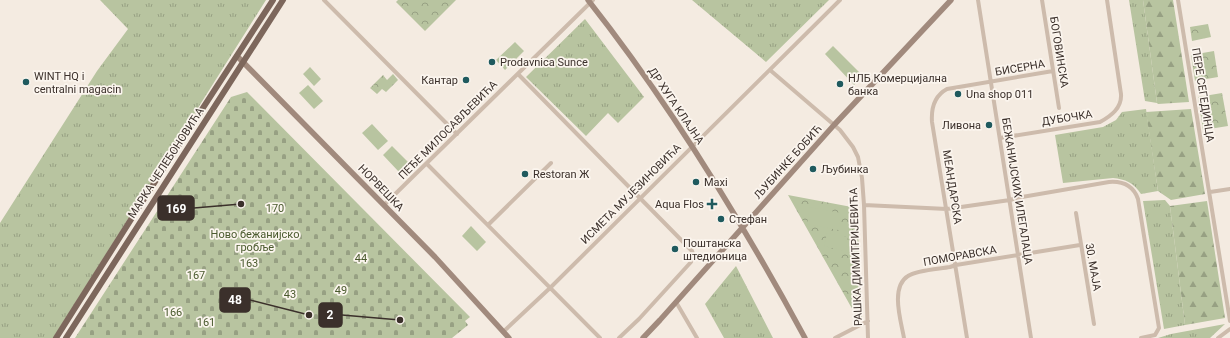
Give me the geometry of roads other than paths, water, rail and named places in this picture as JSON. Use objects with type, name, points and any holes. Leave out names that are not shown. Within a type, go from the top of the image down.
[{"type":"main road","name":"МАРКА ЧЕЛЕБОНОВИЋА","points":[[56,338],[273,0]]},
{"type":"main road","name":"МАРКА ЧЕЛЕБОНОВИЋА","points":[[66,338],[283,0]]},
{"type":"main road","name":"ЉУБИНКЕ БОБИЋ","points":[[643,338],[834,125],[951,0]]},
{"type":"main road","name":"ДР ХУГА КЛАЈНА","points":[[590,1],[692,146],[743,227],[804,338]]},
{"type":"main road","name":"НОРВЕШКА","points":[[237,56],[435,257],[508,338]]},
{"type":"main road","points":[[116,245],[122,250]]},
{"type":"street","points":[[324,0],[457,134]]},
{"type":"street","name":"ИСМЕТА МУЈЕЗИНОВИЋА","points":[[503,332],[550,288],[840,0]]},
{"type":"street","name":"БЕЖАНИЈСКИХ ИЛЕГАЛАЦА","points":[[978,0],[1031,338]]},
{"type":"street","name":"БОГОВИНСКА","points":[[1042,0],[1059,108]]},
{"type":"street","name":"ДУБОЧКА","points":[[1000,138],[1100,122],[1109,117],[1116,110],[1120,102],[1121,94],[1106,0]]},
{"type":"street","name":"ПЕРЕ СЕГЕДИНЦА","points":[[1178,0],[1230,321]]},
{"type":"street","name":"ПЕЂЕ МИЛОСАВЉЕВИЋА","points":[[384,205],[518,74],[590,1]]},
{"type":"street","name":"РАШКА ДИМИТРИЈЕВИЋА","points":[[770,70],[834,125],[846,137],[858,157],[862,178],[864,205],[868,338]]},
{"type":"street","name":"БИСЕРНА","points":[[991,82],[1053,71]]},
{"type":"street","points":[[518,74],[693,252],[691,262],[639,319],[619,338]]},
{"type":"street","name":"МЕАНДАРСКА","points":[[967,338],[932,122],[933,107],[935,100],[941,92],[947,89],[991,82]]},
{"type":"street","points":[[427,164],[600,338]]},
{"type":"street","points":[[488,225],[551,164]]},
{"type":"street","points":[[864,205],[947,209],[1010,200],[1109,182],[1123,183],[1132,188],[1138,199],[1159,328],[1156,334],[1141,338]]},
{"type":"street","points":[[1210,192],[1230,189]]},
{"type":"street","name":"30. МАЈА","points":[[1076,213],[1094,324]]},
{"type":"street","name":"ПОМОРАВСКА","points":[[904,338],[897,297],[903,281],[907,276],[914,273],[956,265],[1080,245]]},
{"type":"street","points":[[676,302],[697,338]]},
{"type":"street","points":[[835,338],[868,321]]},
{"type":"street","points":[[1218,338],[1230,329]]},
{"type":"place","name":"Prodavnica Sunce","points":[[492,62]]},
{"type":"place","name":"Кантар","points":[[466,80]]},
{"type":"place","name":"WINT HQ i centralni magacin","points":[[26,82]]},
{"type":"place","name":"НЛБ Комерцијална банка","points":[[840,84]]},
{"type":"place","name":"Una shop 011","points":[[958,94]]},
{"type":"place","name":"Ливона","points":[[989,125]]},
{"type":"place","name":"Љубинка","points":[[813,169]]},
{"type":"place","name":"Restoran Ж","points":[[525,174]]},
{"type":"place","name":"Maxi","points":[[696,182]]},
{"type":"place","name":"169","points":[[241,204]]},
{"type":"place","name":"Aqua Flos","points":[[712,204]]},
{"type":"place","name":"Стефан","points":[[721,219]]},
{"type":"place","name":"Поштанска штедионица","points":[[675,249]]},
{"type":"place","name":"48","points":[[309,315]]},
{"type":"place","name":"2","points":[[400,320]]},
{"type":"park label","name":"170","points":[[275,208]]},
{"type":"park label","name":"Ново бежанијско гробље","points":[[255,240]]},
{"type":"park label","name":"44","points":[[361,258]]},
{"type":"park label","name":"163","points":[[249,263]]},
{"type":"park label","name":"167","points":[[196,275]]},
{"type":"park label","name":"49","points":[[341,290]]},
{"type":"park label","name":"43","points":[[290,294]]},
{"type":"park label","name":"166","points":[[173,312]]},
{"type":"park label","name":"161","points":[[206,322]]}]
